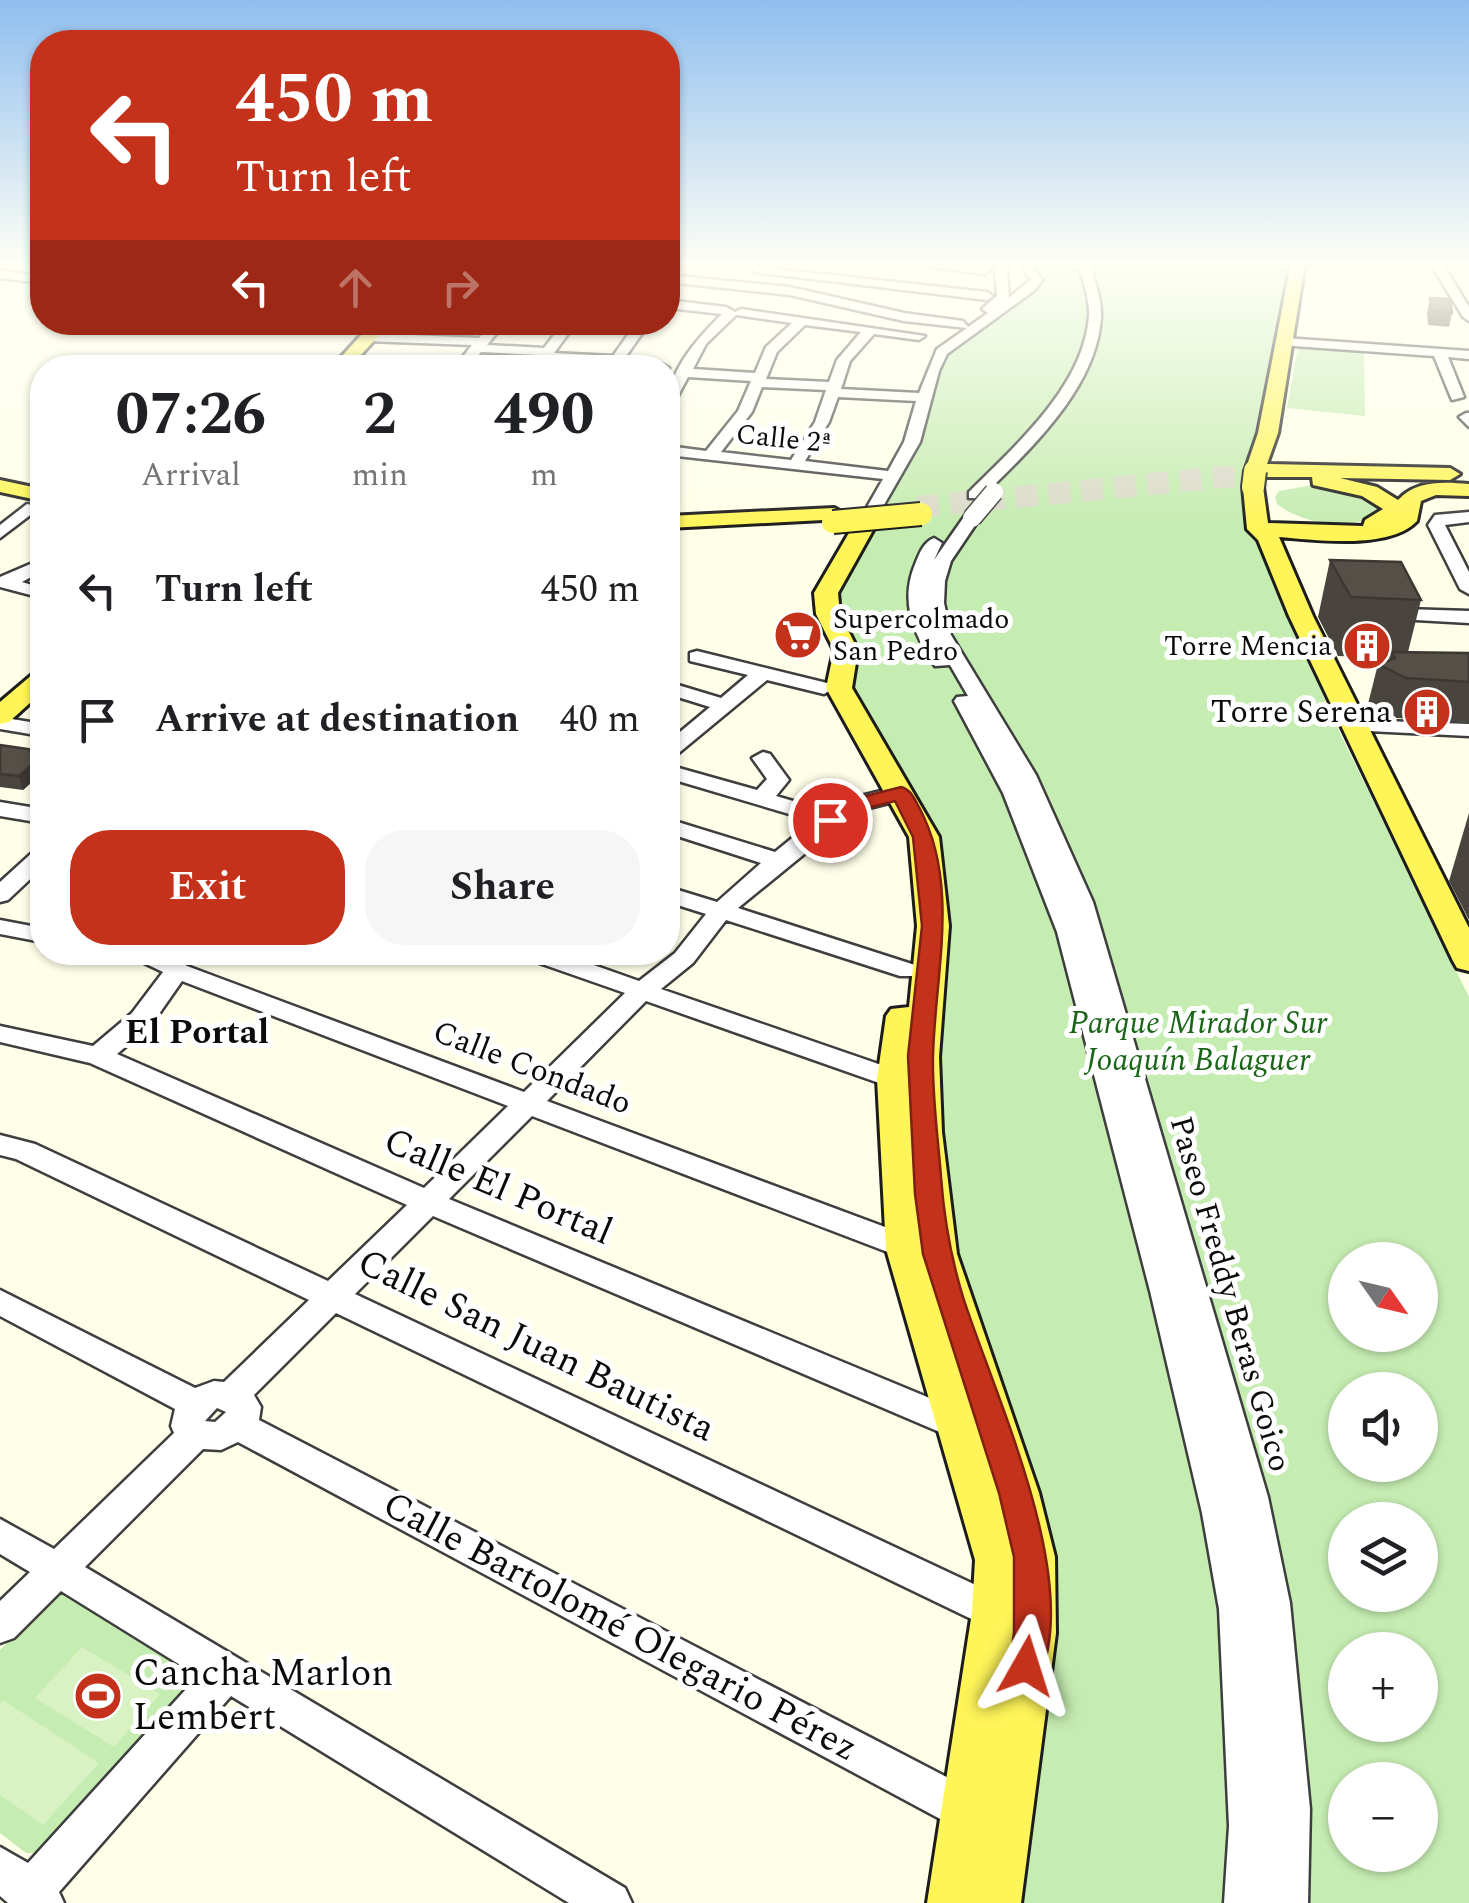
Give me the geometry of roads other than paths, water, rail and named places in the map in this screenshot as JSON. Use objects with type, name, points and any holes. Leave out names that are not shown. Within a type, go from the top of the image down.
[{"type":"main road","points":[[1283,352],[1268,434],[1265,529],[1469,962]]},
{"type":"main road","points":[[1266,479],[1469,477]]},
{"type":"main road","points":[[1266,479],[1469,489]]},
{"type":"main road","points":[[1266,479],[1286,516],[1317,527]]},
{"type":"main road","points":[[0,480],[30,480]]},
{"type":"main road","points":[[0,480],[30,493]]},
{"type":"main road","points":[[1265,529],[1368,526],[1384,522],[1394,508],[1376,494],[1320,481]]},
{"type":"main road","points":[[1265,529],[1390,529],[1406,521],[1410,511],[1407,502],[1415,494],[1431,489],[1469,489]]},
{"type":"main road","points":[[680,529],[919,510]]},
{"type":"main road","points":[[680,522],[848,516]]},
{"type":"main road","points":[[848,516],[810,591],[816,625],[830,648],[824,688],[842,728],[924,837],[933,926],[921,1056],[908,1084]]},
{"type":"main road","points":[[848,516],[826,606],[846,650],[839,688],[892,794],[905,841],[914,913],[908,1084],[922,1252],[960,1426],[999,1560],[997,1612],[955,1903]]},
{"type":"main road","points":[[0,697],[30,678]]},
{"type":"main road","points":[[0,720],[30,683]]},
{"type":"main road","points":[[922,1252],[1024,1525],[1031,1557],[1032,1633],[993,1903]]},
{"type":"street","points":[[680,380],[696,352]]},
{"type":"street","points":[[710,456],[746,412],[770,352]]},
{"type":"street","points":[[794,465],[815,434],[844,360],[851,352]]},
{"type":"street","points":[[848,516],[888,475],[918,397],[926,356],[932,352]]},
{"type":"street","name":"Paseo Freddy Beras Goico","points":[[1083,352],[1072,380],[1040,424],[926,558],[917,580],[916,609],[925,636],[1004,772],[1042,857],[1127,1102],[1250,1498],[1270,1603],[1289,1808],[1286,1903]]},
{"type":"street","name":"Paseo Freddy Beras Goico","points":[[967,511],[994,492],[1085,381],[1095,352]]},
{"type":"street","points":[[1422,352],[1469,354]]},
{"type":"street","points":[[1439,353],[1457,398]]},
{"type":"street","points":[[680,370],[918,397]]},
{"type":"street","name":"Calle 2ª","points":[[680,453],[888,475]]},
{"type":"street","points":[[0,533],[30,505]]},
{"type":"street","points":[[1469,517],[1441,519],[1436,525],[1469,589]]},
{"type":"street","points":[[4,582],[30,570]]},
{"type":"street","points":[[4,582],[30,589]]},
{"type":"street","points":[[1405,615],[1469,617]]},
{"type":"street","points":[[697,657],[824,688]]},
{"type":"street","points":[[680,742],[762,674]]},
{"type":"street","points":[[680,692],[724,705]]},
{"type":"street","points":[[0,720],[30,727]]},
{"type":"street","points":[[1355,726],[1469,730]]},
{"type":"street","points":[[761,799],[778,780],[763,758]]},
{"type":"street","points":[[680,775],[830,820]]},
{"type":"street","points":[[680,961],[721,911],[830,820],[849,806],[892,794]]},
{"type":"street","points":[[0,809],[30,814]]},
{"type":"street","points":[[680,830],[780,862]]},
{"type":"street","points":[[0,895],[30,867]]},
{"type":"street","points":[[680,898],[909,970]]},
{"type":"street","points":[[0,927],[30,933]]},
{"type":"street","name":"Calle Condado","points":[[171,965],[190,976],[922,1252]]},
{"type":"street","points":[[567,965],[908,1084]]},
{"type":"street","points":[[0,1302],[221,1436],[236,1410],[334,1296],[641,992],[675,965]]},
{"type":"street","points":[[98,1056],[143,1018],[155,996],[190,976]]},
{"type":"street","name":"Calle El Portal","points":[[0,1034],[98,1056],[428,1202],[960,1426]]},
{"type":"street","name":"Paseo Freddy Beras Goico","points":[[1127,1102],[1238,1609],[1250,1826],[1246,1903]]},
{"type":"street","name":"Calle San Juan Bautista","points":[[0,1145],[25,1151],[334,1296],[997,1612],[1032,1633]]},
{"type":"street","name":"Calle Bartolomé Olegario Pérez","points":[[236,1410],[1002,1830]]},
{"type":"street","points":[[0,1626],[58,1571],[196,1419]]},
{"type":"street","points":[[0,1534],[610,1903]]},
{"type":"street","points":[[24,1888],[228,1672]]},
{"type":"tunnel","points":[[917,507],[1222,477],[1277,476]]},
{"type":"place","name":"Supercolmado San Pedro","points":[[798,635]]},
{"type":"place","name":"Torre Mencia","points":[[1367,646]]},
{"type":"place","name":"Torre Serena","points":[[1427,712]]},
{"type":"place","name":"Cancha Marlon Lembert","points":[[98,1696]]},
{"type":"district","name":"El Portal","points":[[197,1032]]},
{"type":"park label","name":"Parque Mirador Sur Joaquín Balaguer","points":[[1198,1042]]}]
